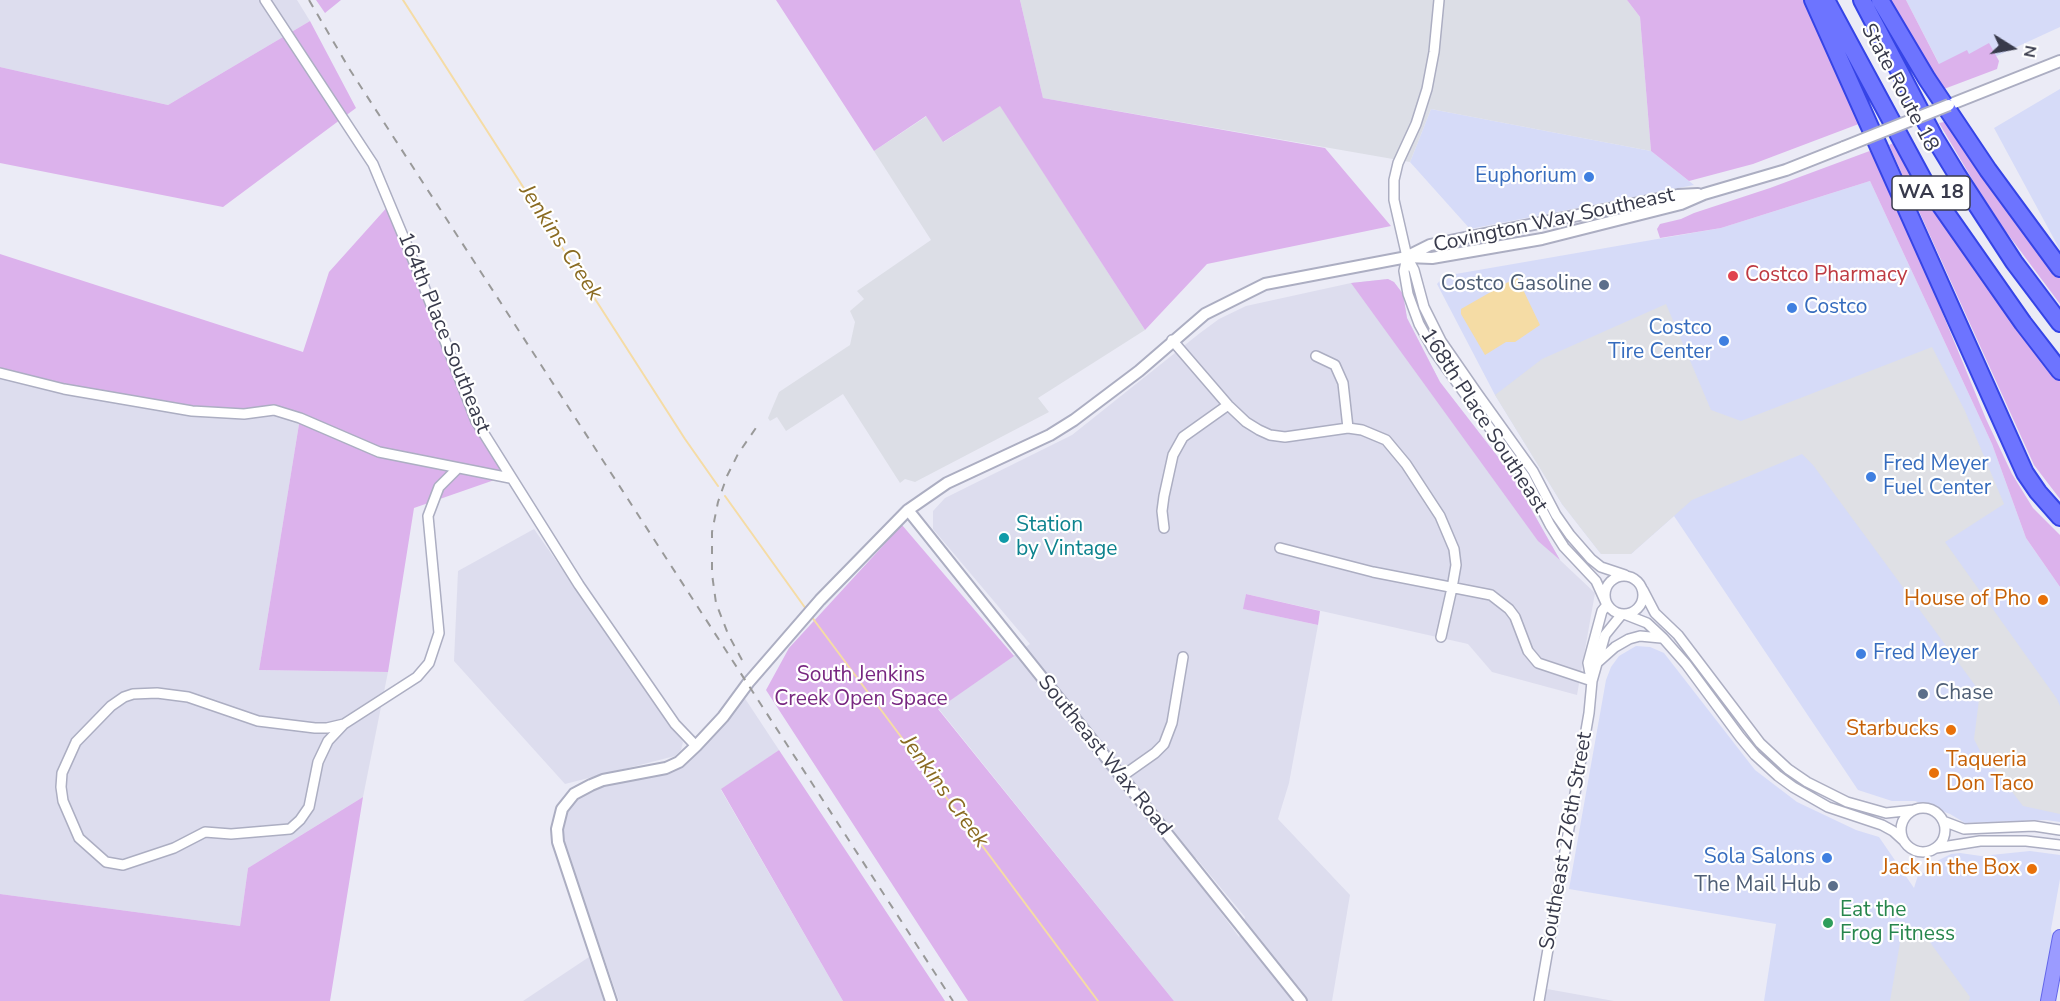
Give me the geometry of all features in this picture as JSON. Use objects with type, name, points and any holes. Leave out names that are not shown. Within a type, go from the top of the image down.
[{"type":"highway","points":[[1814,0],[2020,462],[2038,492],[2060,517]]},
{"type":"highway","name":"State Route 18","points":[[1826,0],[1925,183],[2023,323],[2060,370]]},
{"type":"highway","name":"State Route 18","points":[[1862,0],[1934,137],[1956,173],[2014,262],[2060,323]]},
{"type":"highway","points":[[1880,0],[1895,27],[1988,170],[2060,268]]},
{"type":"main road","points":[[2049,1001],[2060,937]]},
{"type":"street","name":"164th Place Southeast","points":[[265,0],[373,164],[476,421],[579,585],[675,724],[696,746]]},
{"type":"street","name":"168th Place Southeast","points":[[1440,0],[1427,89],[1416,124],[1398,163],[1394,180],[1394,200],[1407,257],[1414,270],[1424,307],[1441,341],[1533,471],[1556,515],[1570,535],[1596,563],[1605,569],[1624,575]]},
{"type":"street","name":"Covington Way Southeast","points":[[611,1001],[560,852],[556,829],[562,809],[574,794],[603,780],[666,768],[679,762],[696,746],[805,616],[908,510],[947,483],[1050,435],[1074,420],[1139,371],[1172,340],[1205,314],[1265,284],[1407,257],[1432,258],[1542,239],[1681,204],[1704,194],[1786,170],[2060,61]]},
{"type":"street","name":"Covington Way Southeast","points":[[1407,257],[1430,245],[1678,195],[1704,194]]},
{"type":"street","points":[[1542,239],[1565,227],[1593,220],[1594,212]]},
{"type":"street","name":"168th Place Southeast","points":[[1407,257],[1404,270],[1408,294],[1419,324],[1434,351],[1519,469],[1564,547],[1596,581],[1607,604]]},
{"type":"street","points":[[1172,340],[1228,405],[1246,422],[1270,435],[1285,437],[1348,428],[1362,430],[1386,440],[1406,464],[1440,516],[1455,549],[1456,565],[1441,637]]},
{"type":"street","points":[[1317,356],[1335,365],[1343,383],[1348,428]]},
{"type":"street","points":[[0,373],[64,389],[192,411],[238,414],[274,410],[300,418],[379,452],[510,478]]},
{"type":"street","points":[[1164,528],[1162,511],[1173,456],[1183,437],[1228,405]]},
{"type":"street","points":[[344,723],[328,741],[318,762],[309,807],[290,829],[231,834],[205,832],[174,848],[123,865],[106,862],[79,838],[63,801],[62,773],[76,742],[111,706],[124,697],[133,694],[157,693],[189,697],[258,721],[327,728],[344,723],[417,677],[429,663],[439,633],[428,516],[439,487],[458,468]]},
{"type":"street","name":"Southeast Wax Road","points":[[908,510],[1301,1001]]},
{"type":"street","points":[[1280,548],[1373,572],[1491,595],[1503,603],[1515,617],[1528,651],[1538,663],[1592,681]]},
{"type":"street","points":[[1936,848],[1944,835],[1943,821],[1931,809],[1921,808],[1886,813],[1847,802],[1807,782],[1788,769],[1760,743],[1678,635],[1655,613],[1636,580],[1624,575],[1614,578],[1606,586],[1604,592],[1607,604],[1614,611],[1647,623],[1663,638],[1686,664],[1755,755],[1778,776],[1828,807],[1882,825],[1893,831],[1912,850],[1918,852],[1980,841],[2026,841],[2060,845]]},
{"type":"street","points":[[1623,614],[1630,613],[1639,607],[1643,590]]},
{"type":"street","name":"Southeast 276th Street","points":[[1592,681],[1588,663],[1602,611],[1607,604]]},
{"type":"street","name":"Southeast 276th Street","points":[[1539,1001],[1589,713],[1592,681],[1605,635],[1623,614]]},
{"type":"street","points":[[1598,663],[1615,647],[1629,639],[1640,636],[1663,638]]},
{"type":"street","points":[[1121,777],[1164,744],[1172,723],[1183,657]]},
{"type":"street","points":[[1904,841],[1901,828],[1903,821],[1914,810]]},
{"type":"street","points":[[1943,821],[1964,829],[2034,826],[2060,830]]},
{"type":"shaded area","points":[[0,0],[297,0],[310,21],[168,105],[0,67]]},
{"type":"shaded area","points":[[1020,0],[1627,0],[1640,17],[1651,151],[1431,109],[1410,162],[1043,98]]},
{"type":"shaded area","points":[[1906,0],[2060,0],[2060,27],[1947,79]]},
{"type":"shaded area","points":[[2060,89],[2060,250],[1994,128]]},
{"type":"shaded area","points":[[1000,105],[1145,330],[1038,398],[1049,412],[915,482],[905,479],[900,483],[843,394],[786,431],[777,417],[770,421],[768,418],[779,392],[850,345],[855,322],[850,311],[864,299],[857,291],[931,240],[874,151],[927,116],[944,142]]},
{"type":"shaded area","points":[[1431,109],[1651,151],[1694,185],[1470,229],[1410,162]]},
{"type":"shaded area","points":[[1870,181],[1992,444],[2026,538],[2060,587],[2060,822],[2046,820],[1965,823],[1950,814],[1915,801],[1892,801],[1858,790],[1674,516],[1631,554],[1601,554],[1562,504],[1495,395],[1437,284],[1444,276],[1721,228]]},
{"type":"shaded area","points":[[1517,277],[1540,325],[1515,342],[1506,342],[1485,355],[1461,314],[1461,309]]},
{"type":"shaded area","points":[[1388,279],[1394,282],[1403,294],[1407,318],[1440,382],[1512,475],[1560,560],[1595,593],[1577,695],[1492,672],[1468,644],[1246,594],[1244,609],[1318,625],[1289,783],[1278,819],[1350,895],[1332,1001],[1174,1001],[938,708],[1030,644],[933,529],[933,511],[945,498],[1072,435],[1219,319],[1246,306],[1351,283]],"holes":[[[1196,858],[1245,917],[1239,937],[1193,875]]]},
{"type":"shaded area","points":[[1666,304],[1711,410],[1741,421],[1932,347],[1965,411],[2004,504],[1945,542],[2060,706],[2060,814],[2023,806],[1979,749],[1974,739],[1980,692],[1813,465],[1802,454],[1692,500],[1631,554],[1601,554],[1562,504],[1495,395],[1542,359]]},
{"type":"shaded area","points":[[0,373],[274,410],[300,418],[259,670],[388,672],[363,797],[248,868],[240,926],[0,894]]},
{"type":"shaded area","points":[[534,529],[683,742],[681,750],[675,756],[565,784],[454,661],[458,571]]},
{"type":"shaded area","points":[[1636,646],[1650,647],[1664,653],[1755,770],[1797,802],[1856,830],[1879,837],[1914,888],[1919,872],[1924,873],[1929,865],[1951,854],[1981,856],[2030,851],[2060,855],[2060,879],[2051,929],[2053,946],[2044,1001],[1764,1001],[1776,924],[1569,889],[1606,680],[1619,656]]},
{"type":"shaded area","points":[[744,697],[779,750],[721,790],[843,1001],[619,1001],[563,840],[565,817],[584,793],[598,787],[667,773],[688,762],[718,732]]},
{"type":"shaded area","points":[[1901,937],[1929,941],[1970,997],[1969,1001],[1890,1001]]},
{"type":"shaded area","points":[[589,957],[604,1001],[523,1001]]},
{"type":"shaded area","points":[[1547,989],[1614,1001],[1544,1001]]},
{"type":"green space","points":[[316,0],[341,0],[325,13]]},
{"type":"green space","points":[[776,0],[1020,0],[1043,98],[1325,148],[1391,226],[1207,264],[1145,330],[1000,106],[943,142],[926,116],[874,151]]},
{"type":"green space","points":[[1627,0],[1804,0],[1864,122],[1753,164],[1689,181],[1651,151],[1640,17]]},
{"type":"green space","points":[[1888,0],[1906,0],[1939,64],[1967,50],[1969,54],[1989,43],[1999,61],[1997,69],[1944,89],[1908,36]]},
{"type":"green space","points":[[310,21],[356,108],[223,207],[0,163],[0,67],[168,105]]},
{"type":"green space","points":[[1949,121],[2060,274],[2060,304],[2004,229],[1975,184],[1939,123]]},
{"type":"green space","points":[[1896,142],[2040,356],[2060,381],[2060,499],[2034,465],[1889,145]]},
{"type":"green space","points":[[1875,149],[1986,419],[2012,474],[2033,508],[2060,535],[2060,587],[2026,538],[1992,444],[1870,181],[1721,228],[1660,238],[1657,229],[1660,224],[1770,188]]},
{"type":"green space","points":[[390,204],[503,477],[414,508],[388,672],[259,670],[300,418],[274,410],[169,407],[0,373],[0,254],[303,352],[329,272]]},
{"type":"green space","points":[[1388,279],[1394,282],[1403,294],[1407,318],[1440,382],[1512,475],[1560,560],[1538,541],[1351,283]]},
{"type":"green space","name":"South Jenkins Creek Open Space","points":[[902,525],[1014,656],[938,709],[1174,1001],[968,1001],[766,690],[789,648]]},
{"type":"green space","points":[[1246,594],[1320,611],[1318,625],[1243,609]]},
{"type":"green space","points":[[779,750],[945,1001],[843,1001],[721,789]]},
{"type":"green space","points":[[363,797],[330,1001],[0,1001],[0,894],[240,926],[248,868]]},
{"type":"waterway","name":"Jenkins Creek","points":[[403,0],[685,439],[718,486]]},
{"type":"waterway","name":"Jenkins Creek","points":[[725,496],[806,609]]},
{"type":"waterway","name":"Jenkins Creek","points":[[811,616],[1098,1001]]},
{"type":"railway","points":[[309,0],[350,70],[953,1001]]},
{"type":"railway","points":[[742,660],[728,634],[716,603],[712,574],[712,532],[718,502],[727,476],[738,454],[760,422]]},
{"type":"place","name":"Euphorium","points":[[1589,177]]},
{"type":"place","name":"Costco Pharmacy","points":[[1733,276]]},
{"type":"place","name":"Costco Gasoline","points":[[1604,285]]},
{"type":"place","name":"Costco","points":[[1792,308]]},
{"type":"place","name":"Costco Tire Center","points":[[1724,341]]},
{"type":"place","name":"Fred Meyer Fuel Center","points":[[1871,477]]},
{"type":"place","name":"Station by Vintage","points":[[1004,538]]},
{"type":"place","name":"House of Pho","points":[[2043,600]]},
{"type":"place","name":"Fred Meyer","points":[[1861,654]]},
{"type":"place","name":"Chase","points":[[1923,694]]},
{"type":"place","name":"Starbucks","points":[[1951,730]]},
{"type":"place","name":"Taqueria Don Taco","points":[[1934,773]]},
{"type":"place","name":"Sola Salons","points":[[1827,858]]},
{"type":"place","name":"Jack in the Box","points":[[2032,869]]},
{"type":"place","name":"The Mail Hub","points":[[1833,886]]},
{"type":"place","name":"Eat the Frog Fitness","points":[[1828,923]]}]
